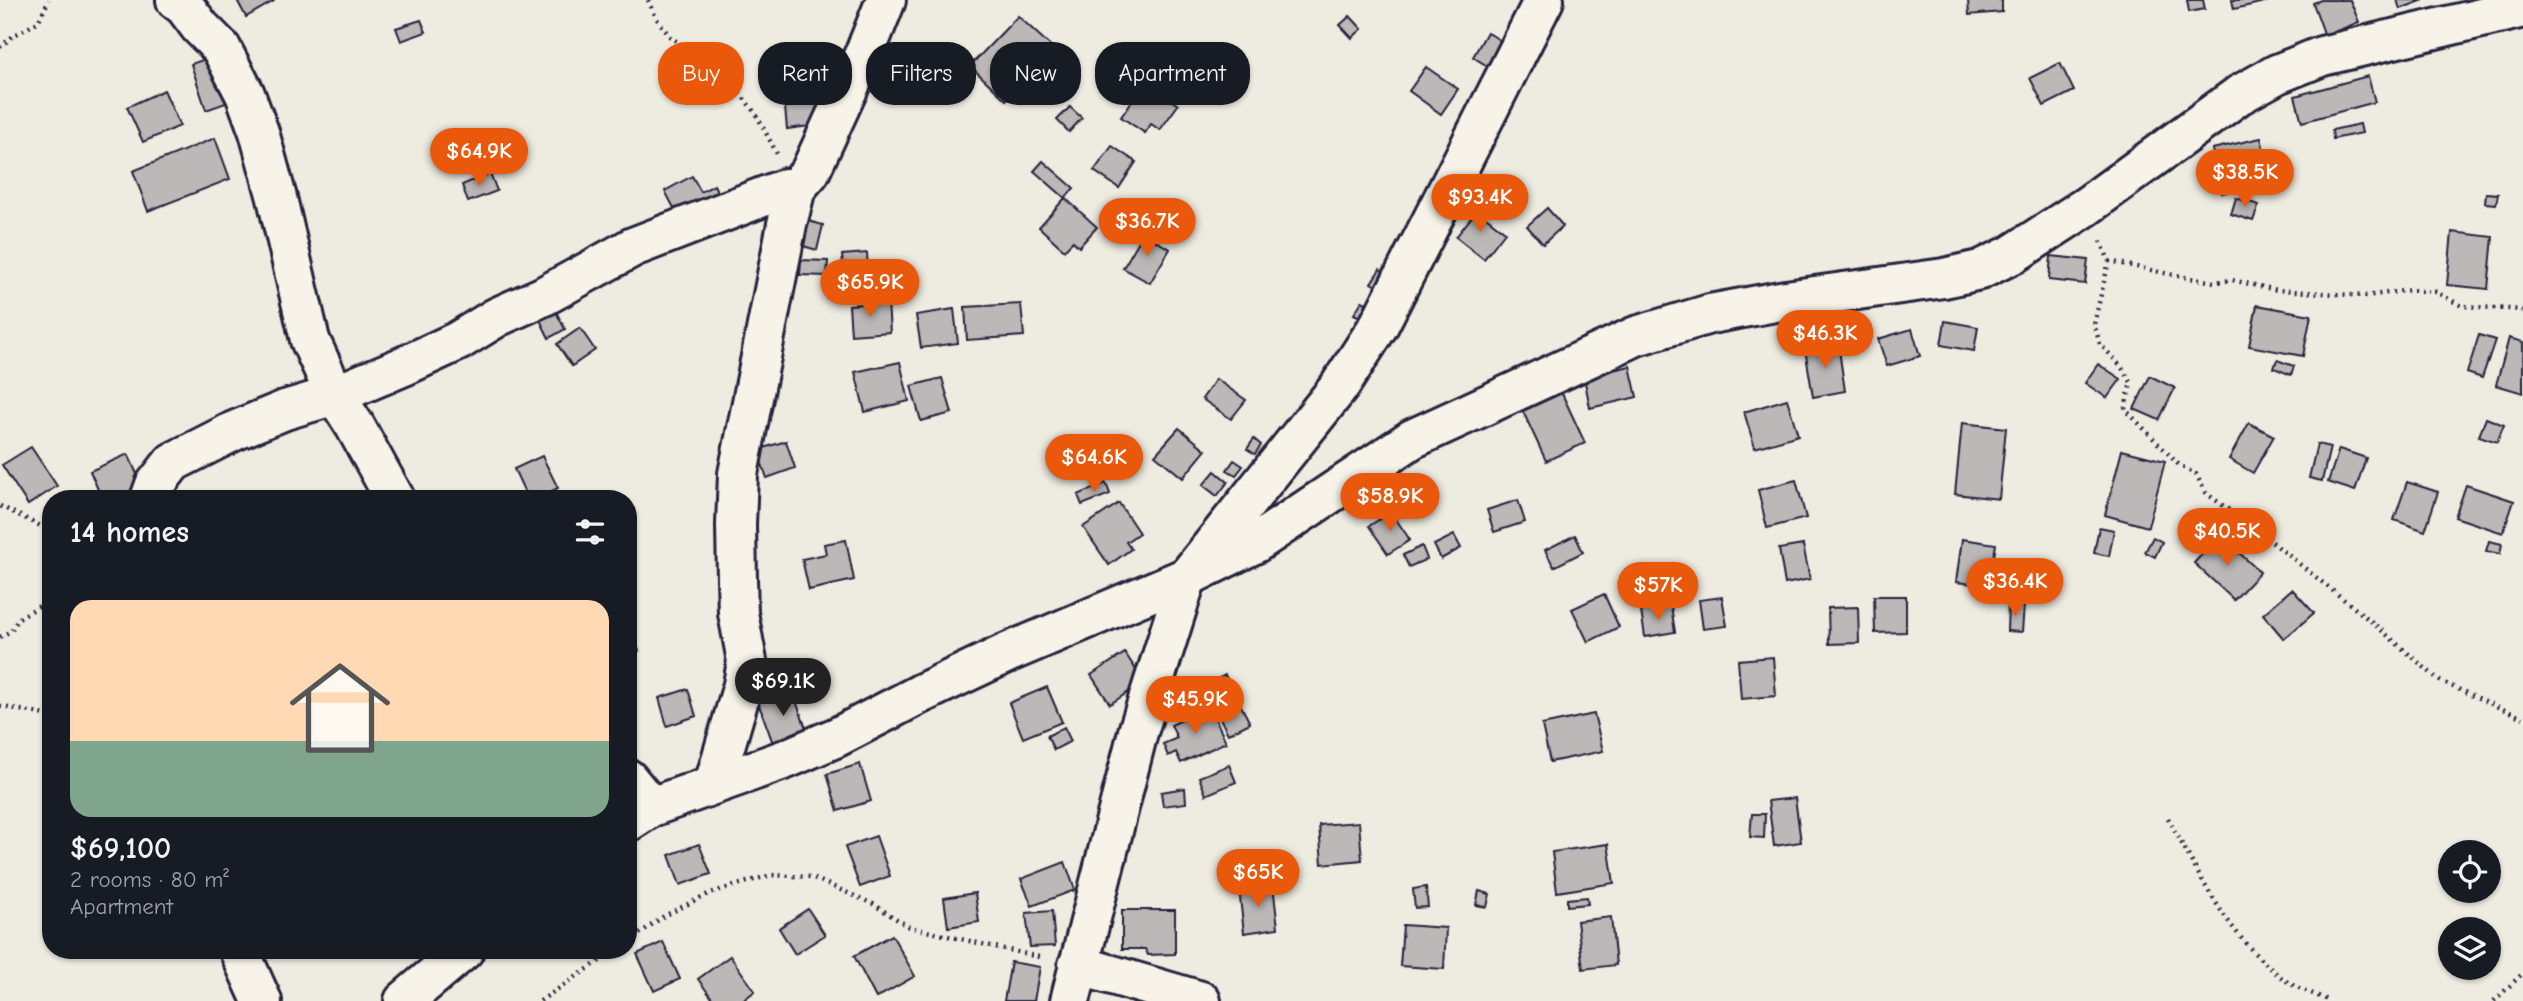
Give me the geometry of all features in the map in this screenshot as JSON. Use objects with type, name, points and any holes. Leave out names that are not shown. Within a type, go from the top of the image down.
[{"type":"street","points":[[176,0],[185,6],[200,27],[221,48],[245,94],[259,132],[277,198],[310,340],[335,395],[390,490]]},
{"type":"street","points":[[153,490],[173,462],[234,430],[335,395],[458,341],[497,317],[544,296],[633,247],[791,188],[810,172],[886,0]]},
{"type":"street","points":[[1201,1001],[1074,983],[1139,732],[1187,577],[1339,387],[1379,325],[1544,0]]},
{"type":"street","points":[[637,803],[714,784],[786,759],[837,737],[1007,653],[1187,577],[1256,543],[1412,439],[1636,336],[1710,314],[1786,300],[1944,278],[1980,270],[2013,254],[2087,206],[2239,95],[2277,74],[2322,56],[2523,8]]},
{"type":"street","points":[[714,784],[743,685],[747,661],[738,613],[738,474],[791,188]]},
{"type":"street","points":[[243,959],[262,1001]]},
{"type":"street","points":[[404,1001],[453,959]]},
{"type":"path","points":[[0,47],[38,22],[49,0]]},
{"type":"path","points":[[648,0],[657,19],[671,38],[701,55],[732,83],[756,114],[782,164],[791,188]]},
{"type":"path","points":[[2087,206],[2109,261],[2094,324],[2099,344],[2132,382],[2124,409],[2179,465],[2196,474],[2206,492],[2344,600],[2440,681],[2523,718]]},
{"type":"path","points":[[2109,261],[2178,276],[2214,282],[2232,280],[2277,290],[2365,296],[2411,290],[2436,292],[2462,306],[2523,310]]},
{"type":"path","points":[[0,506],[42,527]]},
{"type":"path","points":[[0,637],[11,631],[19,618],[42,604]]},
{"type":"path","points":[[0,706],[42,714]]},
{"type":"path","points":[[2168,818],[2209,893],[2248,945],[2282,979],[2330,1001]]},
{"type":"path","points":[[637,936],[664,916],[710,893],[771,875],[811,877],[873,904],[909,927],[1074,983]]},
{"type":"path","points":[[540,1001],[603,959]]},
{"type":"path","points":[[2494,1001],[2523,973]]},
{"type":"building","points":[[237,0],[274,0],[274,1],[246,17]]},
{"type":"building","points":[[1968,0],[2002,0],[2002,12],[1969,15]]},
{"type":"building","points":[[2187,0],[2203,0],[2205,9],[2189,12]]},
{"type":"building","points":[[2232,0],[2268,0],[2269,1],[2234,9]]},
{"type":"building","points":[[2321,0],[2350,0],[2359,22],[2325,36],[2313,3]]},
{"type":"building","points":[[2397,0],[2424,0],[2400,9]]},
{"type":"building","points":[[1018,16],[1046,42],[993,42]]},
{"type":"building","points":[[1350,16],[1362,29],[1352,38],[1340,25]]},
{"type":"building","points":[[421,20],[426,32],[401,41],[396,28]]},
{"type":"building","points":[[1487,32],[1504,43],[1489,67],[1473,57]]},
{"type":"building","points":[[990,45],[990,85],[976,72],[976,60]]},
{"type":"building","points":[[211,57],[226,103],[206,110],[191,64]]},
{"type":"building","points":[[2060,63],[2074,91],[2044,106],[2030,78]]},
{"type":"building","points":[[1426,67],[1458,89],[1441,114],[1409,91]]},
{"type":"building","points":[[2368,76],[2375,102],[2302,122],[2295,96]]},
{"type":"building","points":[[164,90],[180,126],[143,142],[127,107]]},
{"type":"building","points":[[785,105],[823,105],[825,124],[787,129]]},
{"type":"building","points":[[1129,105],[1178,105],[1160,130],[1151,124],[1145,133],[1121,117]]},
{"type":"building","points":[[1070,107],[1082,118],[1069,132],[1057,120]]},
{"type":"building","points":[[2360,124],[2362,133],[2333,139],[2332,130]]},
{"type":"building","points":[[215,138],[230,179],[148,211],[133,171]]},
{"type":"building","points":[[2261,138],[2271,182],[2222,193],[2212,149]]},
{"type":"building","points":[[1112,146],[1136,162],[1119,188],[1094,171]]},
{"type":"building","points":[[1043,161],[1074,188],[1065,198],[1034,171]]},
{"type":"building","points":[[490,173],[497,191],[468,202],[462,185]]},
{"type":"building","points":[[692,176],[701,192],[714,185],[723,202],[683,225],[665,191]]},
{"type":"building","points":[[2486,193],[2498,194],[2496,204],[2485,203]]},
{"type":"building","points":[[1065,198],[1097,227],[1079,247],[1073,241],[1064,250],[1039,227]]},
{"type":"building","points":[[2236,198],[2259,205],[2253,221],[2231,214]]},
{"type":"building","points":[[1547,208],[1563,226],[1543,244],[1527,226]]},
{"type":"building","points":[[1477,210],[1505,232],[1484,259],[1456,237]]},
{"type":"building","points":[[808,221],[823,225],[817,250],[803,246]]},
{"type":"building","points":[[2452,232],[2493,237],[2488,289],[2447,285]]},
{"type":"building","points":[[1143,234],[1170,249],[1150,283],[1123,268]]},
{"type":"building","points":[[867,253],[868,272],[844,273],[842,255]]},
{"type":"building","points":[[2051,256],[2088,260],[2085,284],[2049,280]]},
{"type":"building","points":[[801,260],[828,261],[827,276],[800,275]]},
{"type":"building","points":[[1380,269],[1392,276],[1383,290],[1371,283]]},
{"type":"building","points":[[1362,301],[1370,305],[1362,318],[1354,314]]},
{"type":"building","points":[[888,302],[890,332],[851,335],[849,305]]},
{"type":"building","points":[[552,304],[565,329],[549,338],[536,312]]},
{"type":"building","points":[[1021,304],[1024,336],[967,340],[965,307]]},
{"type":"building","points":[[2257,305],[2311,315],[2303,356],[2249,346]]},
{"type":"building","points":[[954,309],[958,343],[921,348],[916,315]]},
{"type":"building","points":[[1945,321],[1978,327],[1974,351],[1941,345]]},
{"type":"building","points":[[580,328],[595,350],[572,366],[557,344]]},
{"type":"building","points":[[1912,329],[1920,356],[1887,366],[1878,339]]},
{"type":"building","points":[[2479,335],[2495,340],[2482,378],[2467,373]]},
{"type":"building","points":[[2509,338],[2523,342],[2523,393],[2496,385]]},
{"type":"building","points":[[1838,343],[1845,391],[1813,397],[1805,349]]},
{"type":"building","points":[[2277,360],[2294,366],[2291,375],[2274,368]]},
{"type":"building","points":[[900,362],[909,401],[865,412],[855,372]]},
{"type":"building","points":[[2098,364],[2121,379],[2107,398],[2085,383]]},
{"type":"building","points":[[1630,366],[1637,397],[1590,408],[1584,377]]},
{"type":"building","points":[[2150,376],[2175,388],[2159,420],[2134,409]]},
{"type":"building","points":[[942,378],[952,413],[921,421],[911,386]]},
{"type":"building","points":[[1216,379],[1246,400],[1231,419],[1202,399]]},
{"type":"building","points":[[1558,385],[1585,443],[1546,461],[1519,403]]},
{"type":"building","points":[[1787,399],[1798,435],[1755,448],[1744,412]]},
{"type":"building","points":[[2486,418],[2504,425],[2497,442],[2479,436]]},
{"type":"building","points":[[1962,423],[2006,428],[1999,499],[1955,494]]},
{"type":"building","points":[[2249,423],[2274,436],[2253,473],[2229,459]]},
{"type":"building","points":[[1179,428],[1206,450],[1183,478],[1155,455]]},
{"type":"building","points":[[1254,439],[1261,445],[1255,454],[1247,449]]},
{"type":"building","points":[[786,441],[795,468],[767,478],[757,450]]},
{"type":"building","points":[[2317,444],[2330,447],[2322,481],[2309,478]]},
{"type":"building","points":[[31,447],[57,486],[51,490],[42,490],[42,496],[28,505],[2,465]]},
{"type":"building","points":[[2339,449],[2366,458],[2355,491],[2328,482]]},
{"type":"building","points":[[2122,450],[2165,461],[2148,527],[2105,515]]},
{"type":"building","points":[[128,454],[144,490],[98,490],[90,471]]},
{"type":"building","points":[[542,456],[558,488],[524,490],[514,469]]},
{"type":"building","points":[[1234,460],[1243,466],[1236,475],[1227,470]]},
{"type":"building","points":[[1215,471],[1228,482],[1217,496],[1203,485]]},
{"type":"building","points":[[1796,480],[1806,518],[1767,528],[1758,490]]},
{"type":"building","points":[[2407,482],[2438,492],[2425,531],[2394,520]]},
{"type":"building","points":[[1106,483],[1110,494],[1082,505],[1078,495]]},
{"type":"building","points":[[2466,485],[2514,501],[2503,533],[2455,517]]},
{"type":"building","points":[[1518,500],[1525,522],[1494,532],[1487,510]]},
{"type":"building","points":[[1119,503],[1139,533],[1126,542],[1131,549],[1109,565],[1083,527]]},
{"type":"building","points":[[1391,512],[1410,540],[1388,554],[1369,526]]},
{"type":"building","points":[[2099,527],[2114,530],[2109,556],[2094,553]]},
{"type":"building","points":[[1454,535],[1461,548],[1441,559],[1434,545]]},
{"type":"building","points":[[1575,535],[1583,552],[1554,567],[1545,550]]},
{"type":"building","points":[[2220,535],[2260,572],[2234,600],[2194,563]]},
{"type":"building","points":[[2153,537],[2162,542],[2155,557],[2145,552]]},
{"type":"building","points":[[1962,539],[1996,544],[1992,568],[1984,568],[1982,585],[1956,582]]},
{"type":"building","points":[[846,540],[854,580],[809,590],[802,559],[826,554],[824,544]]},
{"type":"building","points":[[2489,541],[2502,544],[2500,554],[2486,551]]},
{"type":"building","points":[[1803,545],[1810,579],[1785,584],[1779,549]]},
{"type":"building","points":[[1422,546],[1427,559],[1409,567],[1403,555]]},
{"type":"building","points":[[2292,589],[2314,613],[2284,639],[2263,614]]},
{"type":"building","points":[[1604,594],[1619,627],[1588,642],[1572,609]]},
{"type":"building","points":[[1874,596],[1906,596],[1906,632],[1875,633]]},
{"type":"building","points":[[1722,597],[1727,626],[1703,629],[1699,600]]},
{"type":"building","points":[[2008,604],[2024,605],[2022,632],[2007,631]]},
{"type":"building","points":[[1671,606],[1675,632],[1645,637],[1641,611]]},
{"type":"building","points":[[1858,607],[1859,643],[1829,644],[1828,608]]},
{"type":"building","points":[[1125,653],[1144,682],[1110,704],[1091,675]]},
{"type":"building","points":[[1773,657],[1776,696],[1741,699],[1738,660]]},
{"type":"building","points":[[1225,675],[1250,723],[1228,734],[1204,686]]},
{"type":"building","points":[[1047,687],[1062,722],[1023,738],[1009,703]]},
{"type":"building","points":[[688,689],[696,716],[667,726],[659,698]]},
{"type":"building","points":[[792,690],[808,734],[774,746],[758,702]]},
{"type":"building","points":[[1210,707],[1226,742],[1181,763],[1176,752],[1168,756],[1163,744],[1177,738],[1171,725]]},
{"type":"building","points":[[1594,714],[1603,751],[1550,762],[1542,725]]},
{"type":"building","points":[[1064,727],[1071,741],[1054,750],[1047,736]]},
{"type":"building","points":[[860,764],[871,801],[838,811],[827,774]]},
{"type":"building","points":[[1229,765],[1236,782],[1206,795],[1199,777]]},
{"type":"building","points":[[1185,788],[1186,803],[1163,806],[1161,792]]},
{"type":"building","points":[[1795,798],[1801,842],[1774,846],[1768,801]]},
{"type":"building","points":[[1752,814],[1765,814],[1764,838],[1750,837]]},
{"type":"building","points":[[1359,822],[1362,860],[1322,864],[1319,825]]},
{"type":"building","points":[[876,836],[890,876],[860,887],[845,847]]},
{"type":"building","points":[[699,844],[711,874],[680,885],[669,855]]},
{"type":"building","points":[[1608,844],[1614,883],[1557,892],[1552,852]]},
{"type":"building","points":[[1065,862],[1075,890],[1032,906],[1021,879]]},
{"type":"building","points":[[1273,885],[1278,928],[1244,933],[1239,889]]},
{"type":"building","points":[[1426,887],[1428,907],[1415,908],[1413,889]]},
{"type":"building","points":[[1479,891],[1490,894],[1487,907],[1476,905]]},
{"type":"building","points":[[975,893],[979,922],[948,927],[944,898]]},
{"type":"building","points":[[1587,897],[1588,904],[1567,906],[1567,899]]},
{"type":"building","points":[[808,909],[825,935],[795,954],[779,928]]},
{"type":"building","points":[[1122,910],[1175,910],[1175,954],[1148,955],[1145,949],[1122,949]]},
{"type":"building","points":[[1052,911],[1055,946],[1030,947],[1026,913]]},
{"type":"building","points":[[1611,917],[1616,965],[1583,969],[1577,921]]},
{"type":"building","points":[[1403,925],[1446,928],[1444,969],[1400,966]]},
{"type":"building","points":[[892,935],[915,976],[876,998],[854,956]]},
{"type":"building","points":[[663,942],[680,979],[654,991],[637,954]]},
{"type":"building","points":[[730,956],[755,991],[742,1001],[714,1001],[698,979]]},
{"type":"building","points":[[1011,962],[1040,967],[1034,1001],[1004,1001]]}]
